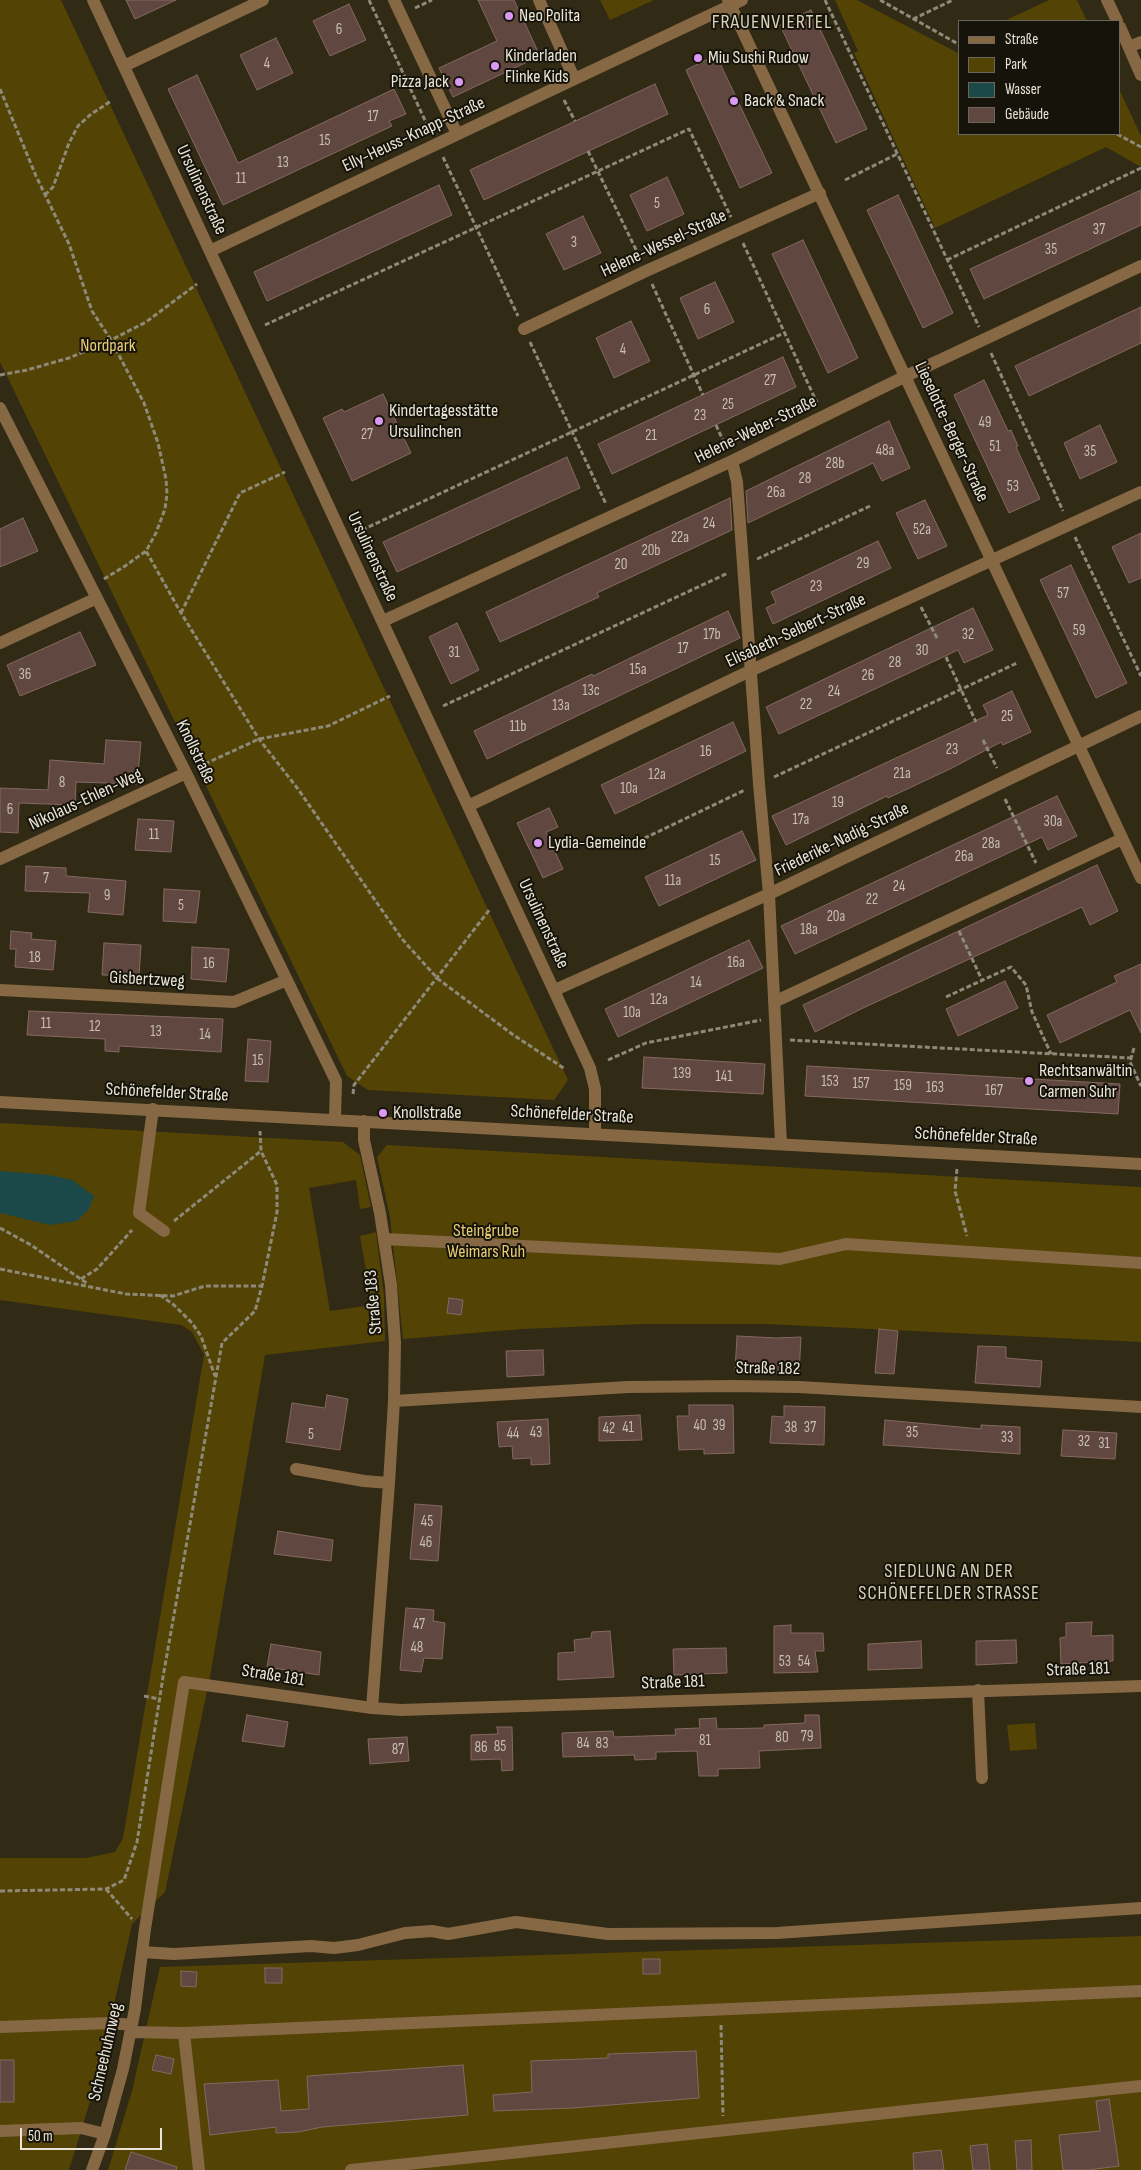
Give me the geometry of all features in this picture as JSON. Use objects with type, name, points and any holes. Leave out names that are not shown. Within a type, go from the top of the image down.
[{"type":"street","name":"Ursulinenstraße","points":[[93,0],[555,990],[593,1076],[596,1089],[595,1134]]},
{"type":"street","points":[[124,66],[263,0]]},
{"type":"street","points":[[394,0],[457,134]]},
{"type":"street","points":[[539,0],[574,78]]},
{"type":"street","points":[[1107,0],[1117,20]]},
{"type":"street","name":"Elly-Heuss-Knapp-Straße","points":[[210,250],[734,2]]},
{"type":"street","name":"Lieselotte-Berger-Straße","points":[[734,2],[820,193],[1141,878]]},
{"type":"street","points":[[1121,28],[1135,45],[1141,75]]},
{"type":"street","name":"Helene-Wessel-Straße","points":[[524,329],[820,193]]},
{"type":"street","name":"Helene-Weber-Straße","points":[[383,621],[732,461],[906,376],[1141,266]]},
{"type":"street","name":"Knollstraße","points":[[0,408],[186,773],[336,1081],[335,1119]]},
{"type":"street","points":[[732,461],[737,482],[769,894],[781,1144]]},
{"type":"street","name":"Elisabeth-Selbert-Straße","points":[[468,806],[752,670],[1141,492]]},
{"type":"street","points":[[0,644],[94,592]]},
{"type":"street","name":"Friederike-Nadig-Straße","points":[[555,990],[769,894],[1079,744],[1141,716]]},
{"type":"street","name":"Nikolaus-Ehlen-Weg","points":[[0,859],[186,773]]},
{"type":"street","points":[[774,1002],[1122,839]]},
{"type":"street","name":"Gisbertzweg","points":[[0,990],[234,1002],[287,980]]},
{"type":"street","name":"Schönefelder Straße","points":[[0,1102],[1141,1164]]},
{"type":"street","points":[[153,1109],[139,1214],[164,1231]]},
{"type":"street","name":"Straße 183","points":[[364,1121],[364,1140],[385,1239],[391,1285],[395,1343],[389,1483],[372,1708]]},
{"type":"street","points":[[385,1239],[780,1259],[846,1244],[1141,1262]]},
{"type":"street","name":"Straße 182","points":[[394,1401],[618,1387],[734,1386],[799,1387],[1141,1407]]},
{"type":"street","points":[[296,1469],[364,1481],[389,1483]]},
{"type":"street","name":"Schneehuhnweg","points":[[92,2170],[104,2134],[132,2029],[145,1930],[184,1682],[208,1684]]},
{"type":"street","name":"Straße 181","points":[[208,1684],[372,1708],[401,1710],[1141,1686]]},
{"type":"street","points":[[978,1690],[982,1778]]},
{"type":"street","points":[[142,1952],[174,1954],[311,1946],[334,1948],[358,1945],[405,1933],[432,1931],[448,1934],[516,1922],[608,1934],[777,1933],[1141,1908]]},
{"type":"street","points":[[0,2027],[111,2023],[132,2029],[184,2033],[1141,1991]]},
{"type":"street","points":[[184,2033],[199,2170]]},
{"type":"street","points":[[351,2170],[1141,2086]]},
{"type":"street","points":[[0,2131],[81,2128],[104,2134]]},
{"type":"path","points":[[369,0],[426,122]]},
{"type":"path","points":[[880,0],[958,44]]},
{"type":"path","points":[[913,19],[952,0]]},
{"type":"path","points":[[0,89],[69,244],[92,312],[111,340],[144,403],[158,443],[166,479],[165,509],[156,533],[146,551],[94,592]]},
{"type":"path","points":[[46,195],[53,187],[69,143],[78,126],[90,115],[111,101]]},
{"type":"path","points":[[570,111],[575,121]]},
{"type":"path","points":[[266,325],[689,129],[823,417]]},
{"type":"path","points":[[1119,135],[1141,147]]},
{"type":"path","points":[[845,180],[897,154]]},
{"type":"path","points":[[947,260],[1141,168]]},
{"type":"path","points":[[0,375],[27,370],[69,358],[111,340],[146,322],[197,284]]},
{"type":"path","points":[[362,530],[784,333]]},
{"type":"path","points":[[716,425],[732,461]]},
{"type":"path","points":[[181,613],[240,493],[285,472]]},
{"type":"path","points":[[443,706],[870,506]]},
{"type":"path","points":[[146,551],[181,613],[259,739],[298,789],[402,939],[438,979],[512,1034],[566,1069]]},
{"type":"path","points":[[915,596],[938,640]]},
{"type":"path","points":[[946,657],[976,722]]},
{"type":"path","points":[[624,848],[1017,664]]},
{"type":"path","points":[[186,773],[259,739],[322,727],[390,696]]},
{"type":"path","points":[[983,740],[1042,877]]},
{"type":"path","points":[[353,1094],[354,1085],[490,910]]},
{"type":"path","points":[[954,919],[982,980]]},
{"type":"path","points":[[946,997],[1011,967],[1026,985],[1032,1012],[1050,1054]]},
{"type":"path","points":[[608,1060],[646,1043],[775,1018]]},
{"type":"path","points":[[776,1039],[1131,1058]]},
{"type":"path","points":[[1134,1048],[1130,1062],[1141,1086]]},
{"type":"path","points":[[0,1891],[106,1890],[124,1880],[137,1842],[159,1699],[222,1343],[254,1311],[262,1286],[277,1212],[277,1184],[261,1152],[259,1134]]},
{"type":"path","points":[[164,1231],[261,1152]]},
{"type":"path","points":[[958,1154],[956,1191],[968,1239],[968,1252]]},
{"type":"path","points":[[0,1228],[31,1246],[90,1286]]},
{"type":"path","points":[[80,1279],[97,1268],[132,1230]]},
{"type":"path","points":[[0,1269],[126,1294],[173,1296],[206,1286],[262,1286]]},
{"type":"path","points":[[160,1295],[186,1315],[201,1336],[215,1378]]},
{"type":"path","points":[[144,1696],[159,1699]]},
{"type":"path","points":[[106,1890],[128,1915],[145,1930]]},
{"type":"path","points":[[720,2010],[724,2131]]},
{"type":"green space","name":"Nordpark","points":[[0,0],[61,0],[568,1080],[554,1100],[368,1090],[347,1076],[0,362]]},
{"type":"green space","points":[[600,0],[654,0],[610,20]]},
{"type":"green space","points":[[835,0],[857,0],[958,53],[958,135],[1121,135],[1121,93],[1141,136],[1141,167],[1106,147],[935,228],[854,53],[858,51]]},
{"type":"green space","points":[[1049,0],[1077,0],[1087,20],[1006,20]]},
{"type":"green space","points":[[0,1123],[343,1142],[360,1155],[371,1207],[360,1209],[356,1180],[309,1188],[330,1311],[372,1305],[360,1236],[376,1232],[384,1296],[385,1341],[265,1355],[210,1677],[165,1892],[132,1924],[98,2076],[69,2170],[0,2170],[0,1858],[86,1858],[115,1852],[123,1838],[204,1355],[192,1332],[181,1325],[0,1300]]},
{"type":"green space","name":"Steingrube Weimars Ruh","points":[[387,1145],[1141,1187],[1141,1342],[766,1324],[643,1324],[522,1329],[403,1339],[390,1217],[377,1157]]},
{"type":"green space","points":[[1035,1723],[1037,1749],[1010,1751],[1007,1725]]},
{"type":"green space","points":[[1141,1936],[1141,2170],[108,2170],[132,2091],[160,1967]]},
{"type":"water","points":[[0,1171],[50,1175],[72,1180],[94,1196],[89,1209],[77,1221],[50,1225],[0,1213]]},
{"type":"building","points":[[126,0],[176,0],[135,19]]},
{"type":"building","points":[[478,0],[514,0],[540,56],[453,97],[439,68],[497,41]]},
{"type":"building","points":[[349,4],[366,40],[330,56],[313,21]]},
{"type":"building","points":[[811,10],[867,129],[836,143],[780,25]]},
{"type":"building","points":[[276,38],[293,73],[257,90],[240,55]]},
{"type":"building","points":[[716,55],[772,173],[740,188],[686,70]]},
{"type":"building","points":[[197,75],[238,163],[394,89],[406,114],[389,121],[392,126],[223,205],[168,89]]},
{"type":"building","points":[[655,84],[668,114],[484,200],[470,170]]},
{"type":"building","points":[[667,177],[684,214],[647,231],[630,195]]},
{"type":"building","points":[[439,185],[452,215],[267,301],[254,272]]},
{"type":"building","points":[[1141,190],[1141,225],[984,299],[970,269]]},
{"type":"building","points":[[898,195],[953,313],[923,328],[867,210]]},
{"type":"building","points":[[583,216],[601,253],[564,270],[546,234]]},
{"type":"building","points":[[803,240],[858,358],[828,373],[772,254]]},
{"type":"building","points":[[715,282],[734,322],[698,339],[680,298]]},
{"type":"building","points":[[1141,307],[1141,343],[1029,396],[1015,366]]},
{"type":"building","points":[[631,321],[650,361],[614,378],[596,338]]},
{"type":"building","points":[[783,357],[796,387],[612,474],[598,444]]},
{"type":"building","points":[[984,380],[1008,431],[1011,430],[1018,446],[1016,447],[1040,499],[1009,513],[954,395]]},
{"type":"building","points":[[383,394],[411,453],[352,481],[323,418],[342,409],[344,412]]},
{"type":"building","points":[[889,421],[910,468],[882,481],[873,463],[748,523],[746,491]]},
{"type":"building","points":[[1100,425],[1117,462],[1080,479],[1064,443]]},
{"type":"building","points":[[567,457],[580,488],[397,572],[383,542]]},
{"type":"building","points":[[730,498],[732,530],[597,593],[599,597],[500,642],[486,612]]},
{"type":"building","points":[[925,500],[947,546],[918,559],[896,513]]},
{"type":"building","points":[[23,518],[38,551],[0,567],[0,529]]},
{"type":"building","points":[[1141,533],[1141,578],[1129,583],[1112,547]]},
{"type":"building","points":[[878,541],[891,568],[773,624],[766,608],[776,603],[771,592]]},
{"type":"building","points":[[1071,565],[1127,683],[1096,698],[1040,580]]},
{"type":"building","points":[[973,608],[993,650],[964,663],[958,650],[779,734],[766,707]]},
{"type":"building","points":[[728,611],[740,638],[487,759],[474,731]]},
{"type":"building","points":[[457,623],[479,670],[451,684],[429,637]]},
{"type":"building","points":[[80,632],[96,665],[20,696],[7,665]]},
{"type":"building","points":[[1012,691],[1031,732],[1003,745],[1001,742],[952,768],[888,798],[887,796],[786,845],[772,816],[988,715],[983,705]]},
{"type":"building","points":[[733,722],[746,751],[615,814],[601,785]]},
{"type":"building","points":[[106,740],[141,742],[137,784],[76,782],[75,805],[19,803],[18,833],[0,832],[0,788],[48,790],[50,760],[104,764]]},
{"type":"building","points":[[1057,796],[1077,836],[1048,850],[1042,837],[795,954],[781,926]]},
{"type":"building","name":"Lydia-Gemeinde","points":[[549,808],[558,827],[546,832],[563,869],[543,878],[517,823]]},
{"type":"building","points":[[138,819],[174,821],[171,852],[135,850]]},
{"type":"building","points":[[742,831],[756,860],[659,906],[645,877]]},
{"type":"building","points":[[1097,865],[1118,911],[1090,925],[1082,907],[815,1032],[803,1005]]},
{"type":"building","points":[[26,866],[66,868],[66,876],[126,881],[123,915],[88,912],[90,893],[25,891]]},
{"type":"building","points":[[164,889],[200,891],[196,923],[163,921]]},
{"type":"building","points":[[11,931],[32,933],[31,939],[56,941],[53,970],[15,967],[16,949],[10,949]]},
{"type":"building","points":[[749,940],[763,968],[618,1037],[605,1009]]},
{"type":"building","points":[[104,943],[141,945],[139,976],[102,975]]},
{"type":"building","points":[[192,947],[229,949],[226,982],[191,979]]},
{"type":"building","points":[[1141,964],[1141,1033],[1130,1010],[1060,1043],[1047,1015],[1117,982],[1114,976]]},
{"type":"building","points":[[1005,981],[1018,1008],[958,1036],[946,1009]]},
{"type":"building","points":[[29,1011],[223,1019],[221,1052],[119,1046],[119,1052],[105,1051],[105,1039],[27,1035]]},
{"type":"building","points":[[248,1039],[271,1041],[268,1082],[245,1081]]},
{"type":"building","points":[[644,1057],[765,1064],[763,1094],[642,1088]]},
{"type":"building","points":[[807,1066],[1120,1084],[1118,1114],[805,1096]]},
{"type":"building","points":[[449,1298],[463,1300],[461,1315],[447,1313]]},
{"type":"building","points":[[879,1329],[898,1331],[894,1374],[875,1373]]},
{"type":"building","points":[[737,1336],[801,1337],[799,1374],[735,1371]]},
{"type":"building","points":[[978,1346],[1006,1347],[1006,1358],[1042,1361],[1040,1387],[975,1383]]},
{"type":"building","points":[[543,1350],[544,1375],[507,1377],[506,1351]]},
{"type":"building","points":[[327,1395],[348,1399],[340,1450],[286,1442],[292,1403],[325,1408]]},
{"type":"building","points":[[689,1405],[733,1405],[734,1453],[704,1454],[704,1449],[679,1450],[677,1416],[689,1416]]},
{"type":"building","points":[[784,1406],[825,1407],[824,1445],[770,1443],[772,1416],[784,1417]]},
{"type":"building","points":[[640,1415],[642,1440],[599,1441],[599,1417]]},
{"type":"building","points":[[548,1419],[550,1464],[531,1465],[531,1458],[513,1459],[512,1446],[499,1447],[497,1422]]},
{"type":"building","points":[[885,1420],[981,1429],[981,1425],[1020,1427],[1020,1454],[883,1445]]},
{"type":"building","points":[[1063,1430],[1117,1433],[1115,1459],[1061,1456]]},
{"type":"building","points":[[415,1504],[442,1506],[438,1561],[410,1559]]},
{"type":"building","points":[[278,1531],[333,1540],[331,1561],[274,1554]]},
{"type":"building","points":[[406,1608],[434,1610],[433,1621],[445,1623],[442,1659],[424,1658],[421,1672],[400,1670]]},
{"type":"building","points":[[1092,1622],[1091,1636],[1113,1635],[1113,1661],[1061,1664],[1060,1638],[1066,1637],[1066,1623]]},
{"type":"building","points":[[791,1625],[791,1633],[823,1633],[824,1651],[815,1651],[818,1672],[774,1673],[774,1626]]},
{"type":"building","points":[[610,1631],[614,1677],[558,1680],[558,1653],[575,1652],[574,1640],[591,1638],[592,1632]]},
{"type":"building","points":[[1016,1640],[1017,1663],[976,1665],[976,1641]]},
{"type":"building","points":[[921,1641],[922,1668],[868,1670],[868,1644]]},
{"type":"building","points":[[271,1644],[321,1652],[319,1675],[267,1667]]},
{"type":"building","points":[[726,1648],[727,1673],[674,1675],[673,1649]]},
{"type":"building","points":[[247,1715],[288,1722],[284,1747],[242,1741]]},
{"type":"building","points":[[805,1715],[819,1715],[821,1748],[759,1751],[760,1768],[718,1769],[718,1776],[699,1776],[697,1751],[656,1752],[656,1759],[635,1760],[634,1755],[563,1757],[562,1733],[613,1731],[614,1737],[676,1735],[675,1729],[700,1728],[699,1719],[716,1718],[717,1729],[764,1728],[764,1725],[805,1723]]},
{"type":"building","points":[[497,1727],[512,1727],[513,1770],[502,1771],[501,1759],[471,1760],[471,1735],[498,1734]]},
{"type":"building","points":[[407,1737],[409,1761],[370,1764],[368,1739]]},
{"type":"building","points":[[643,1959],[660,1959],[660,1974],[643,1974]]},
{"type":"building","points":[[265,1968],[282,1968],[282,1983],[265,1983]]},
{"type":"building","points":[[181,1971],[197,1972],[196,1987],[181,1986]]},
{"type":"building","points":[[696,2051],[699,2098],[572,2108],[494,2111],[493,2095],[532,2092],[531,2061],[608,2058],[608,2054]]},
{"type":"building","points":[[156,2055],[174,2059],[171,2074],[152,2070]]},
{"type":"building","points":[[0,2060],[14,2060],[14,2102],[0,2102]]},
{"type":"building","points":[[463,2065],[468,2115],[322,2127],[298,2132],[276,2133],[276,2127],[210,2135],[204,2084],[278,2080],[281,2111],[309,2109],[307,2076]]},
{"type":"building","points":[[1109,2099],[1119,2166],[1088,2170],[1063,2170],[1059,2135],[1100,2131],[1096,2101]]},
{"type":"building","points":[[1031,2140],[1032,2170],[1017,2170],[1015,2141]]},
{"type":"building","points":[[987,2144],[990,2170],[973,2170],[970,2146]]},
{"type":"building","points":[[941,2150],[944,2170],[914,2170],[913,2153]]},
{"type":"building","points":[[131,2152],[177,2167],[176,2170],[125,2170]]},
{"type":"place","name":"Neo Polita","points":[[509,16]]},
{"type":"place","name":"Miu Sushi Rudow","points":[[698,58]]},
{"type":"place","name":"Kinderladen Flinke Kids","points":[[495,66]]},
{"type":"place","name":"Pizza Jack","points":[[459,82]]},
{"type":"place","name":"Back & Snack","points":[[734,101]]},
{"type":"place","name":"Kindertagesstätte Ursulinchen","points":[[379,421]]},
{"type":"place","name":"Lydia-Gemeinde","points":[[538,843]]},
{"type":"place","name":"Rechtsanwältin Carmen Suhr","points":[[1029,1081]]},
{"type":"place","name":"Knollstraße","points":[[383,1113]]},
{"type":"district","name":"FRAUENVIERTEL","points":[[772,23]]},
{"type":"district","name":"SIEDLUNG AN DER SCHÖNEFELDER STRASSE","points":[[949,1583]]}]
